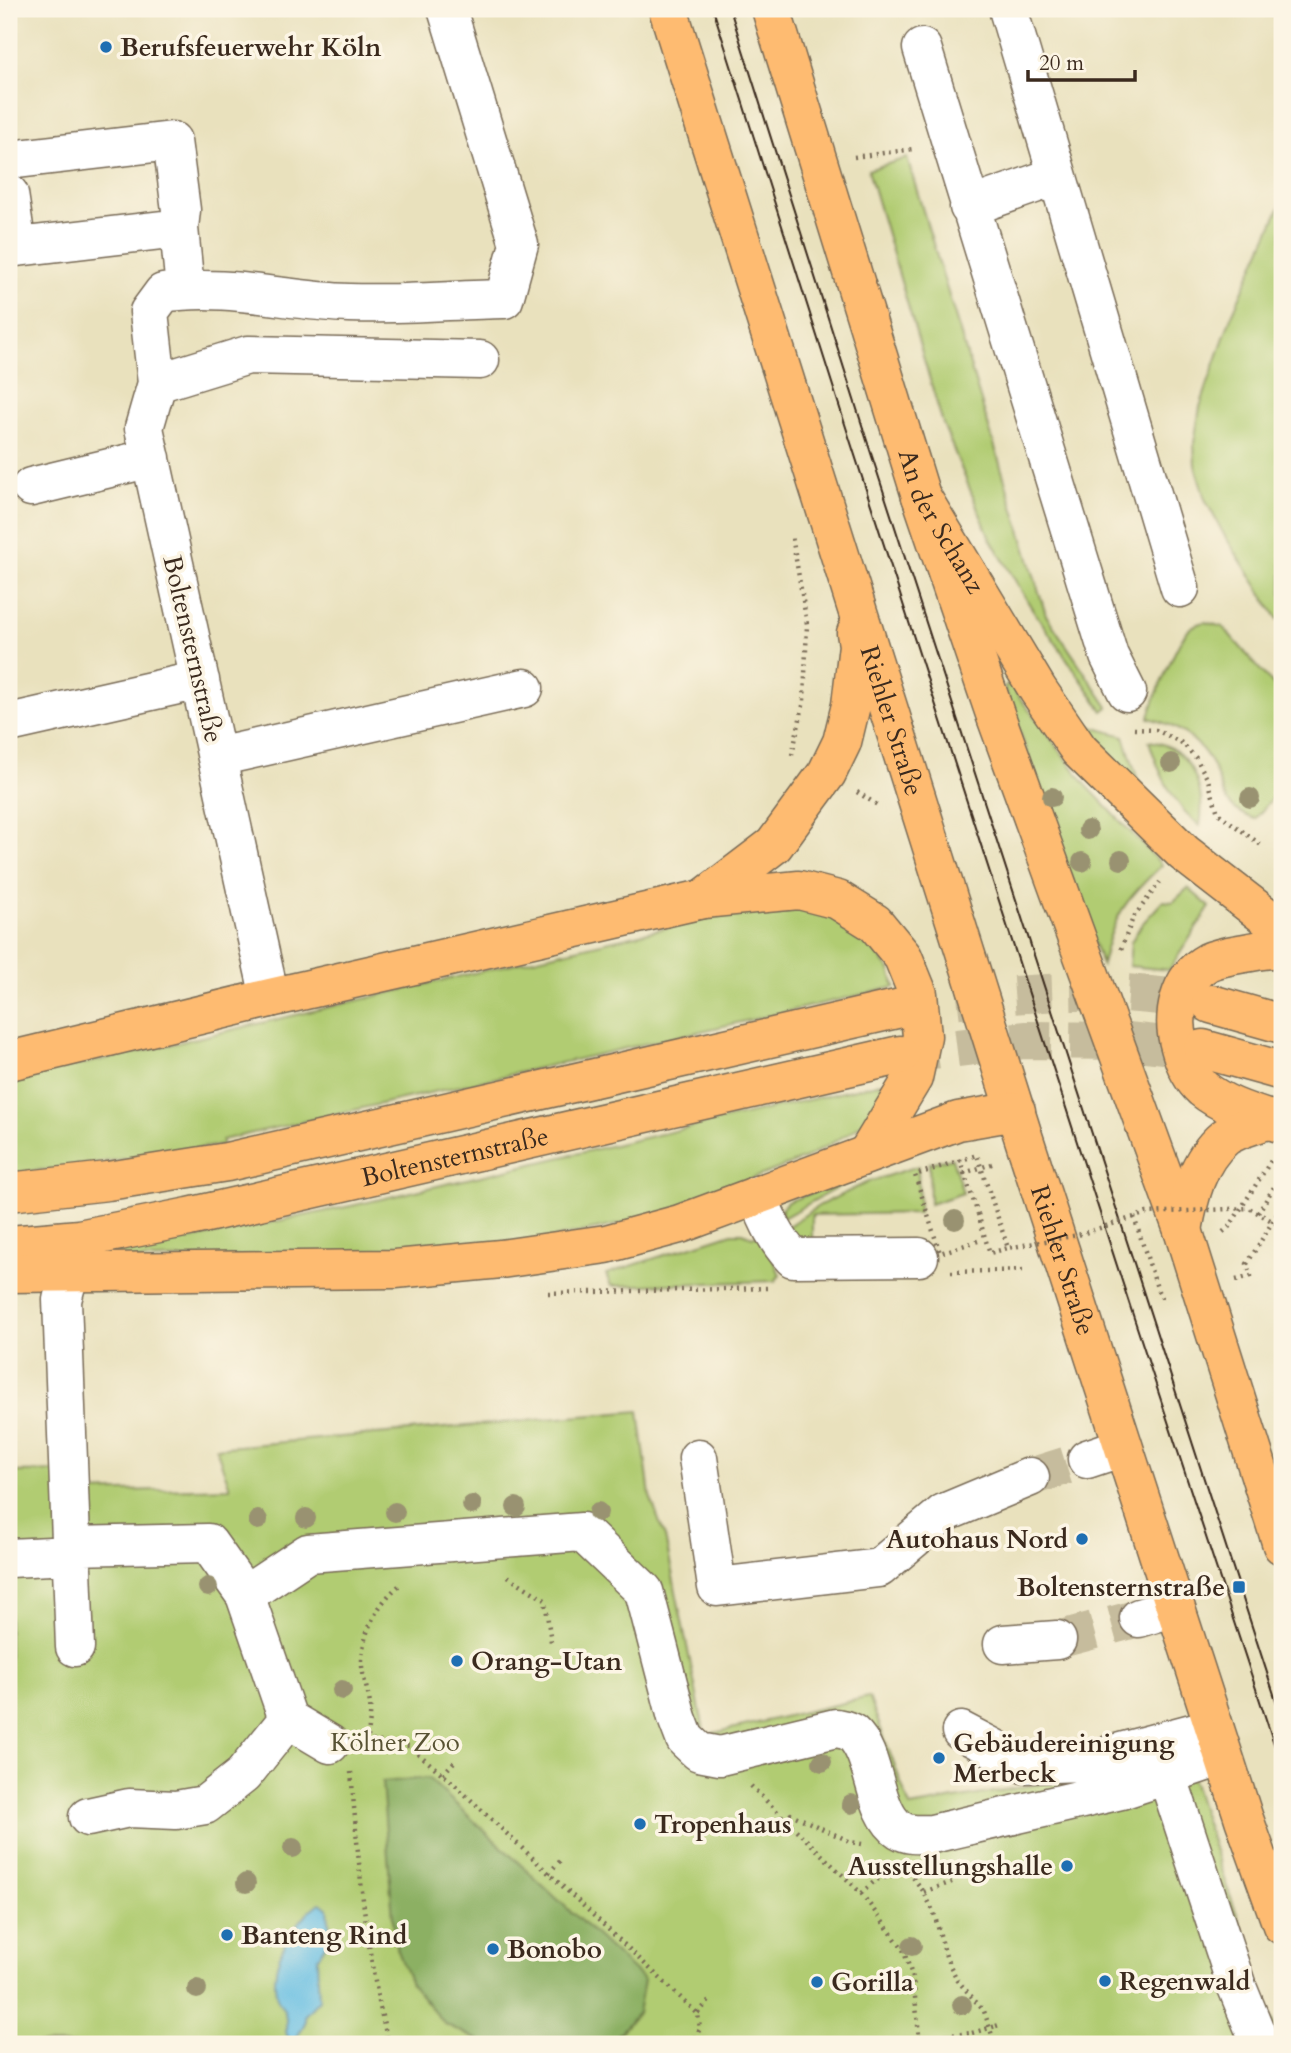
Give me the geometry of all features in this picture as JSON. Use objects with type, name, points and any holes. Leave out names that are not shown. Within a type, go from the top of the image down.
[{"type":"main road","points":[[668,9],[852,592],[858,645],[851,705],[842,742],[827,773],[774,845],[703,899]]},
{"type":"main road","name":"An der Schanz","points":[[771,9],[921,496],[1038,690],[1079,750],[1184,853],[1282,929]]},
{"type":"main road","points":[[921,496],[995,714],[1183,1230],[1282,1545]]},
{"type":"main road","name":"Riehler Straße","points":[[852,592],[1123,1447],[1218,1741],[1282,1925]]},
{"type":"main road","points":[[9,1061],[703,899],[799,890],[838,900],[875,923],[903,957],[918,994],[922,1036],[913,1079],[867,1154]]},
{"type":"main road","points":[[1276,1122],[1230,1105],[1202,1088],[1184,1062],[1175,1033],[1177,1006],[1186,981],[1207,963],[1236,955],[1282,948]]},
{"type":"main road","points":[[1211,1004],[1282,1024]]},
{"type":"main road","name":"Boltensternstraße","points":[[9,1192],[108,1181],[227,1162],[901,1008]]},
{"type":"main road","points":[[1203,1049],[1282,1071]]},
{"type":"main road","name":"Boltensternstraße","points":[[9,1273],[74,1256],[189,1217],[900,1055]]},
{"type":"main road","name":"Boltensternstraße","points":[[9,1245],[74,1256],[395,1269],[501,1259],[606,1244],[680,1224],[958,1121],[1016,1111]]},
{"type":"main road","points":[[1183,1230],[1190,1191],[1205,1161],[1225,1137],[1276,1122]]},
{"type":"street","points":[[447,9],[519,244],[504,299],[349,303],[227,290],[186,289],[163,293],[149,312],[157,383],[248,355],[480,360]]},
{"type":"street","points":[[1008,9],[1180,588]]},
{"type":"street","points":[[922,48],[1126,709]]},
{"type":"street","points":[[9,160],[172,141],[181,210],[178,228],[186,289]]},
{"type":"street","points":[[970,206],[1057,176]]},
{"type":"street","points":[[9,194],[17,247],[178,228]]},
{"type":"street","name":"Boltensternstraße","points":[[157,383],[144,428],[270,998]]},
{"type":"street","points":[[31,487],[150,458]]},
{"type":"street","points":[[9,723],[200,680]]},
{"type":"street","points":[[218,757],[524,688]]},
{"type":"street","points":[[757,1195],[770,1228],[793,1258],[919,1256]]},
{"type":"street","points":[[74,1256],[62,1300],[75,1647]]},
{"type":"street","points":[[1087,1459],[1123,1447]]},
{"type":"street","points":[[698,1458],[717,1587],[879,1568],[944,1513],[1030,1477]]},
{"type":"street","points":[[245,1595],[308,1553],[582,1532],[644,1591],[677,1718],[685,1739],[699,1752],[720,1756],[836,1728],[850,1732],[861,1744],[888,1818],[899,1829],[902,1857]]},
{"type":"street","points":[[9,1558],[72,1550],[208,1543],[245,1595],[288,1719],[347,1754]]},
{"type":"street","points":[[1139,1618],[1175,1607]]},
{"type":"street","points":[[1003,1644],[1057,1640]]},
{"type":"street","points":[[88,1817],[129,1808],[176,1810],[205,1805],[243,1775],[288,1719]]},
{"type":"street","points":[[961,1731],[1024,1764],[1083,1762],[1218,1741]]},
{"type":"street","points":[[902,1857],[932,1834],[1121,1790],[1167,1775],[1218,1741]]},
{"type":"street","points":[[1167,1775],[1237,1987],[1257,2036]]},
{"type":"path","points":[[847,158],[950,144]]},
{"type":"path","points":[[791,758],[804,701],[807,624],[792,533]]},
{"type":"path","points":[[1126,709],[1136,730],[1156,730],[1182,743],[1202,769],[1218,813],[1261,845]]},
{"type":"path","points":[[1102,1006],[1133,918],[1184,853]]},
{"type":"path","points":[[956,1147],[990,1253],[1078,1235],[1147,1213],[1250,1208],[1282,1227]]},
{"type":"path","points":[[978,1241],[940,1254],[915,1175],[977,1155],[1008,1248]]},
{"type":"path","points":[[1244,1203],[1269,1165]]},
{"type":"path","points":[[964,1173],[978,1169]]},
{"type":"path","points":[[1258,1213],[1282,1174]]},
{"type":"path","points":[[1247,1264],[1282,1206]]},
{"type":"path","points":[[1134,1217],[1158,1291]]},
{"type":"path","points":[[919,1256],[925,1256],[942,1273],[1034,1270]]},
{"type":"path","points":[[535,1293],[781,1287],[793,1258]]},
{"type":"path","points":[[500,1573],[512,1577],[545,1600],[551,1642]]},
{"type":"path","points":[[368,1740],[370,1705],[362,1665],[365,1638],[375,1613],[391,1591],[406,1580]]},
{"type":"path","points":[[397,2044],[386,2043],[377,2000],[365,1928],[347,1754],[368,1740],[409,1745],[549,1873],[698,2014],[700,2029],[691,2044]]},
{"type":"path","points":[[443,1774],[454,1762]]},
{"type":"path","points":[[747,1780],[756,1793],[861,1893],[903,1950],[913,1978],[919,2041],[972,2033],[998,2025]]},
{"type":"path","points":[[785,1821],[791,1814],[852,1842],[888,1850],[902,1857],[934,1913],[947,1960],[958,1981],[984,2011],[995,2044]]},
{"type":"path","points":[[861,1893],[902,1857]]},
{"type":"path","points":[[549,1873],[559,1861]]},
{"type":"path","points":[[924,1892],[952,1882]]},
{"type":"path","points":[[698,2014],[709,2001]]},
{"type":"green space","points":[[907,158],[1046,615],[1108,707],[1103,711],[1031,607],[990,538],[943,424],[868,170]]},
{"type":"green space","points":[[1282,202],[1282,618],[1278,619],[1223,533],[1205,499],[1195,465],[1194,443],[1200,407],[1231,317]]},
{"type":"green space","points":[[1205,622],[1223,627],[1282,695],[1282,786],[1255,819],[1243,814],[1228,802],[1210,761],[1199,745],[1176,728],[1149,718],[1166,672],[1184,635],[1193,626]]},
{"type":"green space","points":[[1010,685],[1087,786],[1162,865],[1130,898],[1116,920],[1102,965],[1004,687]]},
{"type":"green space","points":[[1073,715],[1092,727],[1124,736],[1139,784],[1136,787]]},
{"type":"green space","points":[[1149,741],[1176,751],[1193,772],[1201,798],[1200,826],[1190,818],[1168,788]]},
{"type":"green space","points":[[1188,888],[1210,907],[1169,970],[1129,966],[1131,942],[1141,925],[1163,901],[1173,902]]},
{"type":"green space","points":[[750,908],[815,909],[854,925],[890,970],[895,987],[222,1140],[222,1145],[9,1173],[9,1080]]},
{"type":"green space","points":[[890,1081],[869,1118],[806,1158],[650,1218],[504,1248],[102,1261],[108,1249],[141,1244],[143,1249],[351,1206]]},
{"type":"green space","points":[[952,1158],[963,1193],[930,1204],[929,1163]]},
{"type":"green space","points":[[918,1166],[919,1213],[812,1215],[812,1242],[801,1242],[785,1228],[820,1205],[868,1182]]},
{"type":"green space","points":[[860,1175],[781,1219],[782,1208],[787,1202]]},
{"type":"green space","points":[[732,1233],[743,1233],[752,1237],[757,1235],[773,1258],[780,1275],[775,1281],[611,1286],[606,1274]]},
{"type":"green space","name":"Kölner Zoo","points":[[639,1411],[650,1496],[665,1537],[705,1735],[869,1697],[910,1807],[1185,1758],[1254,1961],[1246,1966],[1282,2038],[1282,2044],[9,2044],[9,1472],[85,1471],[86,1492],[230,1488],[216,1448]]},
{"type":"green space","points":[[428,1778],[644,1980],[638,2013],[616,2037],[594,2044],[486,2044],[445,2024],[411,1984],[395,1943],[382,1782]]},
{"type":"water","points":[[320,1903],[328,1908],[330,1936],[317,1959],[319,2000],[305,2015],[305,2023],[293,2044],[287,2036],[285,2013],[277,1996],[277,1968],[280,1955],[293,1931]]},
{"type":"tunnel","points":[[901,1008],[1056,992],[1134,994],[1211,1004]]},
{"type":"tunnel","points":[[900,1055],[1025,1040],[1127,1041],[1203,1049]]},
{"type":"tunnel","points":[[1030,1477],[1087,1459]]},
{"type":"tunnel","points":[[1057,1640],[1139,1618]]},
{"type":"tram line","points":[[713,9],[1131,1309],[1282,1768]]},
{"type":"tram line","points":[[730,9],[869,447],[1282,1719]]},
{"type":"place","name":"Berufsfeuerwehr Köln","points":[[106,47]]},
{"type":"place","name":"Autohaus Nord","points":[[1082,1539]]},
{"type":"place","name":"Boltensternstraße","points":[[1239,1587]]},
{"type":"place","name":"Orang-Utan","points":[[457,1661]]},
{"type":"place","name":"Gebäudereinigung Merbeck","points":[[939,1758]]},
{"type":"place","name":"Tropenhaus","points":[[640,1824]]},
{"type":"place","name":"Ausstellungshalle","points":[[1067,1866]]},
{"type":"place","name":"Banteng Rind","points":[[227,1935]]},
{"type":"place","name":"Bonobo","points":[[493,1949]]},
{"type":"place","name":"Regenwald","points":[[1105,1981]]},
{"type":"place","name":"Gorilla","points":[[817,1982]]}]
